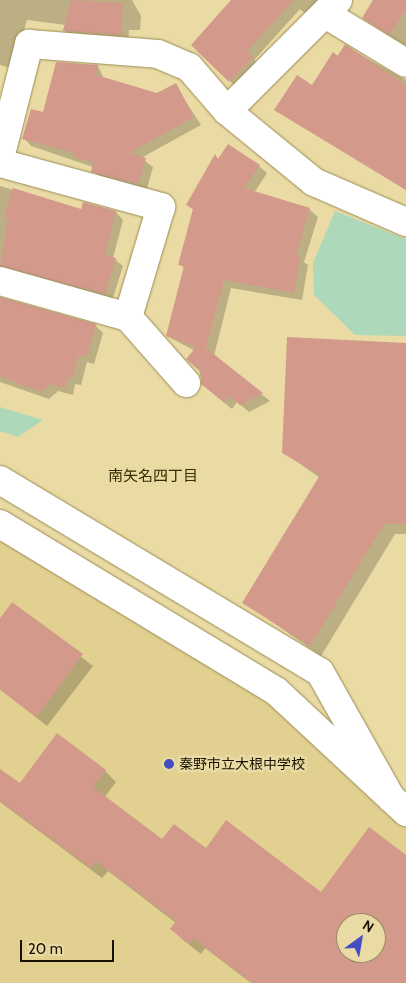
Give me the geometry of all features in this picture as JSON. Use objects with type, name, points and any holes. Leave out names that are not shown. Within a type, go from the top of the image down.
[{"type":"street","points":[[227,111],[332,8],[406,63]]},
{"type":"street","points":[[0,158],[29,44],[158,54],[189,67],[227,111],[314,182],[406,222]]},
{"type":"street","points":[[0,163],[161,207],[128,317]]},
{"type":"street","points":[[0,281],[128,317],[186,382]]},
{"type":"street","points":[[0,480],[320,672],[399,805]]},
{"type":"street","points":[[0,524],[276,691],[399,805]]},
{"type":"shaded area","name":"秦野市立大根中学校","points":[[0,540],[270,700],[406,828],[406,983],[0,983]]},
{"type":"green space","points":[[335,211],[406,239],[406,336],[355,335],[314,295],[313,263]]},
{"type":"green space","points":[[0,407],[43,420],[18,437],[0,431]]},
{"type":"building","points":[[71,0],[123,3],[121,35],[63,31]]},
{"type":"building","points":[[231,0],[294,0],[247,51],[253,57],[229,82],[191,45]]},
{"type":"building","points":[[373,0],[406,0],[406,10],[389,35],[362,18]]},
{"type":"building","points":[[345,44],[406,85],[406,190],[274,110],[297,75],[312,85],[333,52],[338,56]]},
{"type":"building","points":[[56,62],[98,65],[96,75],[157,93],[176,83],[194,117],[129,153],[146,158],[138,184],[91,172],[93,162],[73,157],[74,153],[22,139],[31,109],[43,112]]},
{"type":"building","points":[[228,144],[260,165],[244,188],[310,208],[296,255],[300,256],[294,293],[224,280],[206,348],[263,393],[240,405],[229,396],[224,402],[201,384],[202,373],[186,359],[196,347],[166,336],[184,266],[178,265],[193,209],[186,205],[215,154],[218,159]]},
{"type":"building","points":[[13,188],[81,209],[83,202],[116,211],[105,255],[116,258],[105,294],[0,266],[8,219],[4,217]]},
{"type":"building","points":[[0,297],[96,324],[86,357],[79,355],[73,378],[68,377],[65,388],[50,384],[41,392],[0,376]]},
{"type":"building","points":[[287,337],[406,343],[406,524],[384,524],[310,646],[242,603],[320,475],[282,453]]},
{"type":"building","points":[[12,602],[83,654],[37,717],[0,690],[0,619]]},
{"type":"building","points":[[57,733],[106,770],[93,787],[162,839],[174,824],[206,848],[226,820],[321,892],[369,827],[406,855],[406,983],[253,983],[193,938],[189,944],[170,929],[176,921],[96,861],[91,868],[0,801],[0,769],[20,783]]},
{"type":"place","name":"秦野市立大根中学校","points":[[169,764]]},
{"type":"district","name":"南矢名四丁目","points":[[153,477]]}]
